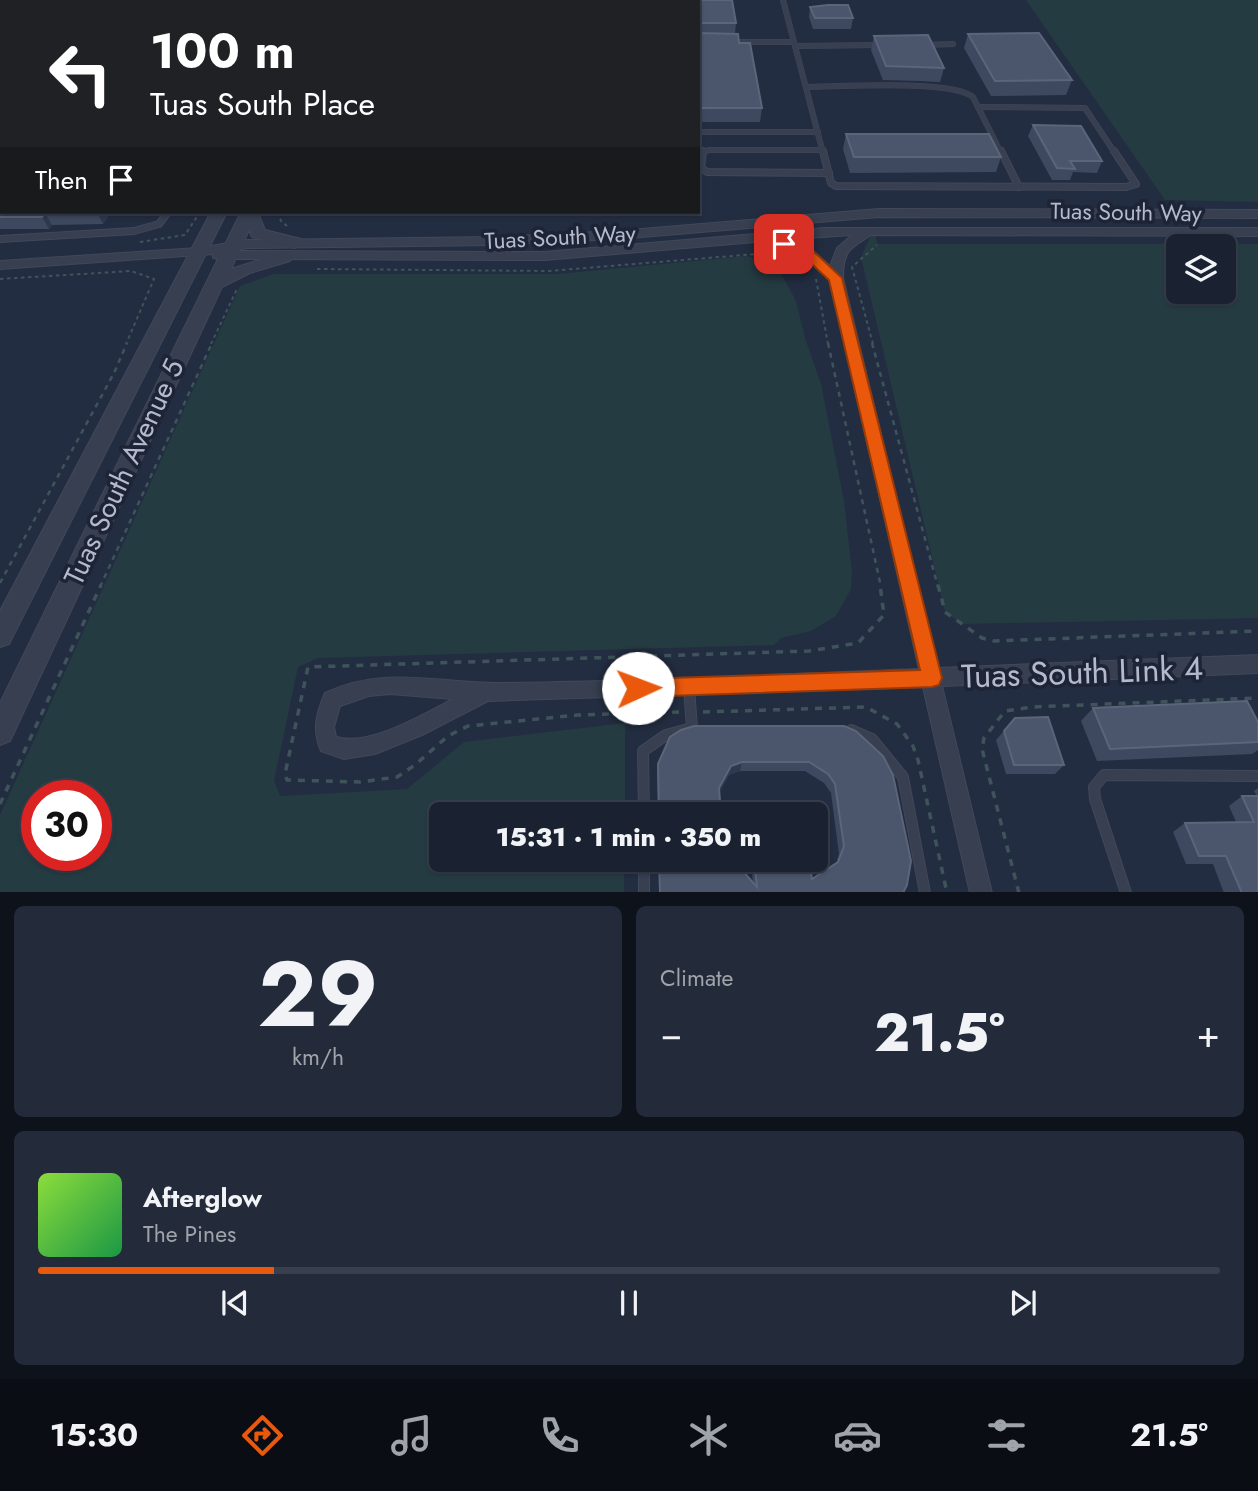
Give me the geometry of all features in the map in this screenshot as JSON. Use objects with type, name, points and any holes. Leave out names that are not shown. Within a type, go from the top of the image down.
[{"type":"street","name":"Tuas South Way","points":[[0,265],[198,252],[618,235],[879,213],[1258,214]]},
{"type":"street","name":"Tuas South Avenue 5","points":[[0,636],[218,214]]},
{"type":"street","name":"Tuas South Avenue 5","points":[[0,732],[248,214]]},
{"type":"street","points":[[250,214],[258,233],[289,250]]},
{"type":"street","points":[[873,231],[852,239],[841,248],[836,260],[836,278],[981,892]]},
{"type":"street","name":"Tuas South Way","points":[[289,250],[545,256],[824,232],[1258,232]]},
{"type":"street","points":[[757,239],[805,251],[836,278]]},
{"type":"street","points":[[214,284],[289,250]]},
{"type":"street","name":"Tuas South Link 4","points":[[486,692],[382,741],[360,748],[343,749],[328,744],[324,727],[332,701],[345,691],[407,686],[486,692],[688,687],[1258,664]]},
{"type":"lane","points":[[783,0],[833,184],[839,187],[1126,187],[1136,182],[1084,108],[978,107]]},
{"type":"lane","points":[[726,41],[887,45]]},
{"type":"lane","points":[[913,45],[953,44]]},
{"type":"lane","points":[[806,87],[951,87],[966,91],[978,107],[1019,187]]},
{"type":"lane","points":[[700,132],[818,132]]},
{"type":"lane","points":[[700,158],[702,151],[709,150],[823,150]]},
{"type":"lane","points":[[700,165],[701,169],[707,172],[829,173]]},
{"type":"lane","points":[[0,239],[134,231],[159,224],[166,214]]},
{"type":"lane","points":[[688,687],[692,728]]},
{"type":"lane","points":[[644,802],[643,751],[666,735],[692,728],[706,728]]},
{"type":"lane","points":[[844,728],[872,739],[902,777],[925,892]]},
{"type":"lane","points":[[1126,892],[1095,799],[1094,788],[1104,775],[1258,776]]},
{"type":"lane","points":[[644,872],[644,892]]},
{"type":"path","points":[[187,233],[199,214]]},
{"type":"path","points":[[279,214],[281,220]]},
{"type":"path","points":[[306,269],[550,271],[775,253]]},
{"type":"path","points":[[861,257],[852,267],[945,612],[982,638],[994,641],[1258,631]]},
{"type":"path","points":[[0,279],[131,271],[154,279],[114,373],[0,583]]},
{"type":"path","points":[[815,272],[885,606],[884,615],[858,643],[809,651],[315,665],[308,667],[305,674],[285,774],[287,780],[387,780],[408,769],[439,740],[468,726],[578,715],[866,707],[897,724],[913,746],[947,892]]},
{"type":"path","points":[[0,804],[241,281]]},
{"type":"path","points":[[1019,892],[982,749],[984,738],[1004,711],[1032,707],[1258,698]]},
{"type":"shaded area","points":[[1026,0],[1258,0],[1258,202],[1165,200]]},
{"type":"shaded area","points":[[873,231],[878,244],[1166,244],[1166,304],[1236,304],[1236,244],[1258,244],[1258,618],[962,624],[945,612],[861,257]]},
{"type":"shaded area","points":[[747,256],[769,263],[782,275],[796,301],[821,384],[844,501],[852,572],[851,589],[836,616],[811,631],[781,638],[774,645],[318,658],[298,667],[274,781],[280,796],[407,789],[464,742],[625,723],[625,802],[429,802],[429,872],[624,872],[624,892],[0,892],[0,815],[240,286],[274,274],[557,274]]},
{"type":"building","points":[[700,0],[732,0],[736,23],[700,23]]},
{"type":"building","points":[[848,5],[853,18],[815,18],[810,7]]},
{"type":"building","points":[[700,33],[738,34],[739,43],[750,43],[762,108],[700,108]]},
{"type":"building","points":[[1039,33],[1072,80],[995,81],[968,34]]},
{"type":"building","points":[[928,35],[944,68],[886,66],[874,36]]},
{"type":"building","points":[[1033,125],[1081,126],[1102,161],[1070,161],[1075,169],[1057,168]]},
{"type":"building","points":[[846,134],[989,134],[1001,157],[854,157]]},
{"type":"building","points":[[0,214],[44,214],[42,217],[0,217]]},
{"type":"building","points":[[1247,701],[1258,722],[1258,742],[1110,749],[1093,708]]},
{"type":"building","points":[[1048,717],[1064,765],[1014,765],[1004,731],[1015,718]]},
{"type":"building","points":[[694,726],[844,726],[856,731],[883,756],[893,775],[911,861],[904,892],[660,892],[659,872],[744,872],[757,887],[755,872],[811,872],[812,879],[823,872],[828,872],[828,869],[838,862],[844,846],[835,784],[828,774],[809,762],[742,762],[731,766],[719,788],[720,802],[659,802],[658,764],[670,737]]},
{"type":"building","points":[[1242,796],[1258,796],[1258,892],[1242,892],[1226,856],[1199,856],[1185,823],[1254,822]]},
{"type":"route","points":[[638,688],[932,678],[836,278],[805,251],[784,244]]}]
